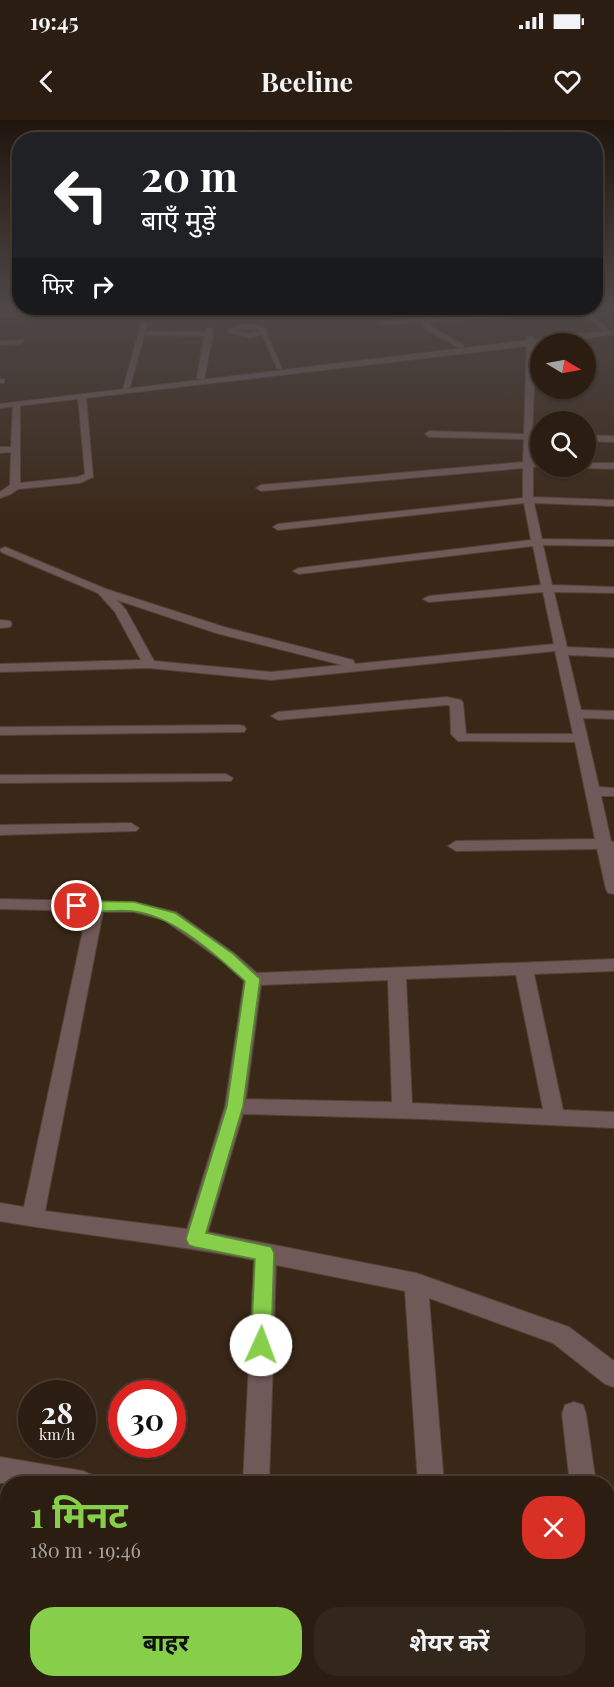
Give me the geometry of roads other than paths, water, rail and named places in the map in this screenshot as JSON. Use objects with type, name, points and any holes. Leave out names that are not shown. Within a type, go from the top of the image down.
[{"type":"street","points":[[126,387],[127,383]]},
{"type":"street","points":[[0,402],[158,383]]},
{"type":"street","points":[[0,406],[193,383]]},
{"type":"street","points":[[0,495],[15,486],[80,480],[90,475],[82,397]]},
{"type":"street","points":[[15,486],[16,405]]},
{"type":"street","points":[[429,434],[530,437]]},
{"type":"street","points":[[596,438],[614,439]]},
{"type":"street","points":[[0,450],[16,449]]},
{"type":"street","points":[[261,488],[530,464]]},
{"type":"street","points":[[596,466],[614,466]]},
{"type":"street","points":[[532,477],[528,500],[592,791],[609,845],[614,889]]},
{"type":"street","points":[[278,527],[528,500],[614,503]]},
{"type":"street","points":[[299,571],[537,542],[614,543]]},
{"type":"street","points":[[5,550],[102,591],[220,630],[359,666]]},
{"type":"street","points":[[429,599],[549,588],[614,590]]},
{"type":"street","points":[[102,591],[120,610],[149,664]]},
{"type":"street","points":[[0,668],[149,664],[271,676],[561,649],[614,653]]},
{"type":"street","points":[[278,716],[447,701],[456,703],[458,734],[463,738],[581,738]]},
{"type":"street","points":[[575,714],[614,715]]},
{"type":"street","points":[[0,731],[239,729]]},
{"type":"street","points":[[0,779],[226,778]]},
{"type":"street","points":[[592,791],[614,792]]},
{"type":"street","points":[[0,830],[131,828]]},
{"type":"street","points":[[456,846],[609,845]]},
{"type":"street","points":[[0,904],[134,907],[170,916],[228,957],[253,979],[614,965]]},
{"type":"street","points":[[33,1217],[96,906]]},
{"type":"street","points":[[524,969],[555,1118]]},
{"type":"street","points":[[397,974],[402,1111]]},
{"type":"street","points":[[195,1239],[235,1106],[253,979]]},
{"type":"street","points":[[235,1106],[614,1120]]},
{"type":"street","points":[[0,1212],[68,1224],[195,1239],[416,1283],[561,1335],[614,1376]]},
{"type":"street","points":[[256,1476],[265,1253]]},
{"type":"street","points":[[416,1283],[430,1476]]},
{"type":"street","points":[[574,1414],[582,1476]]},
{"type":"street","points":[[0,1470],[36,1476]]}]
